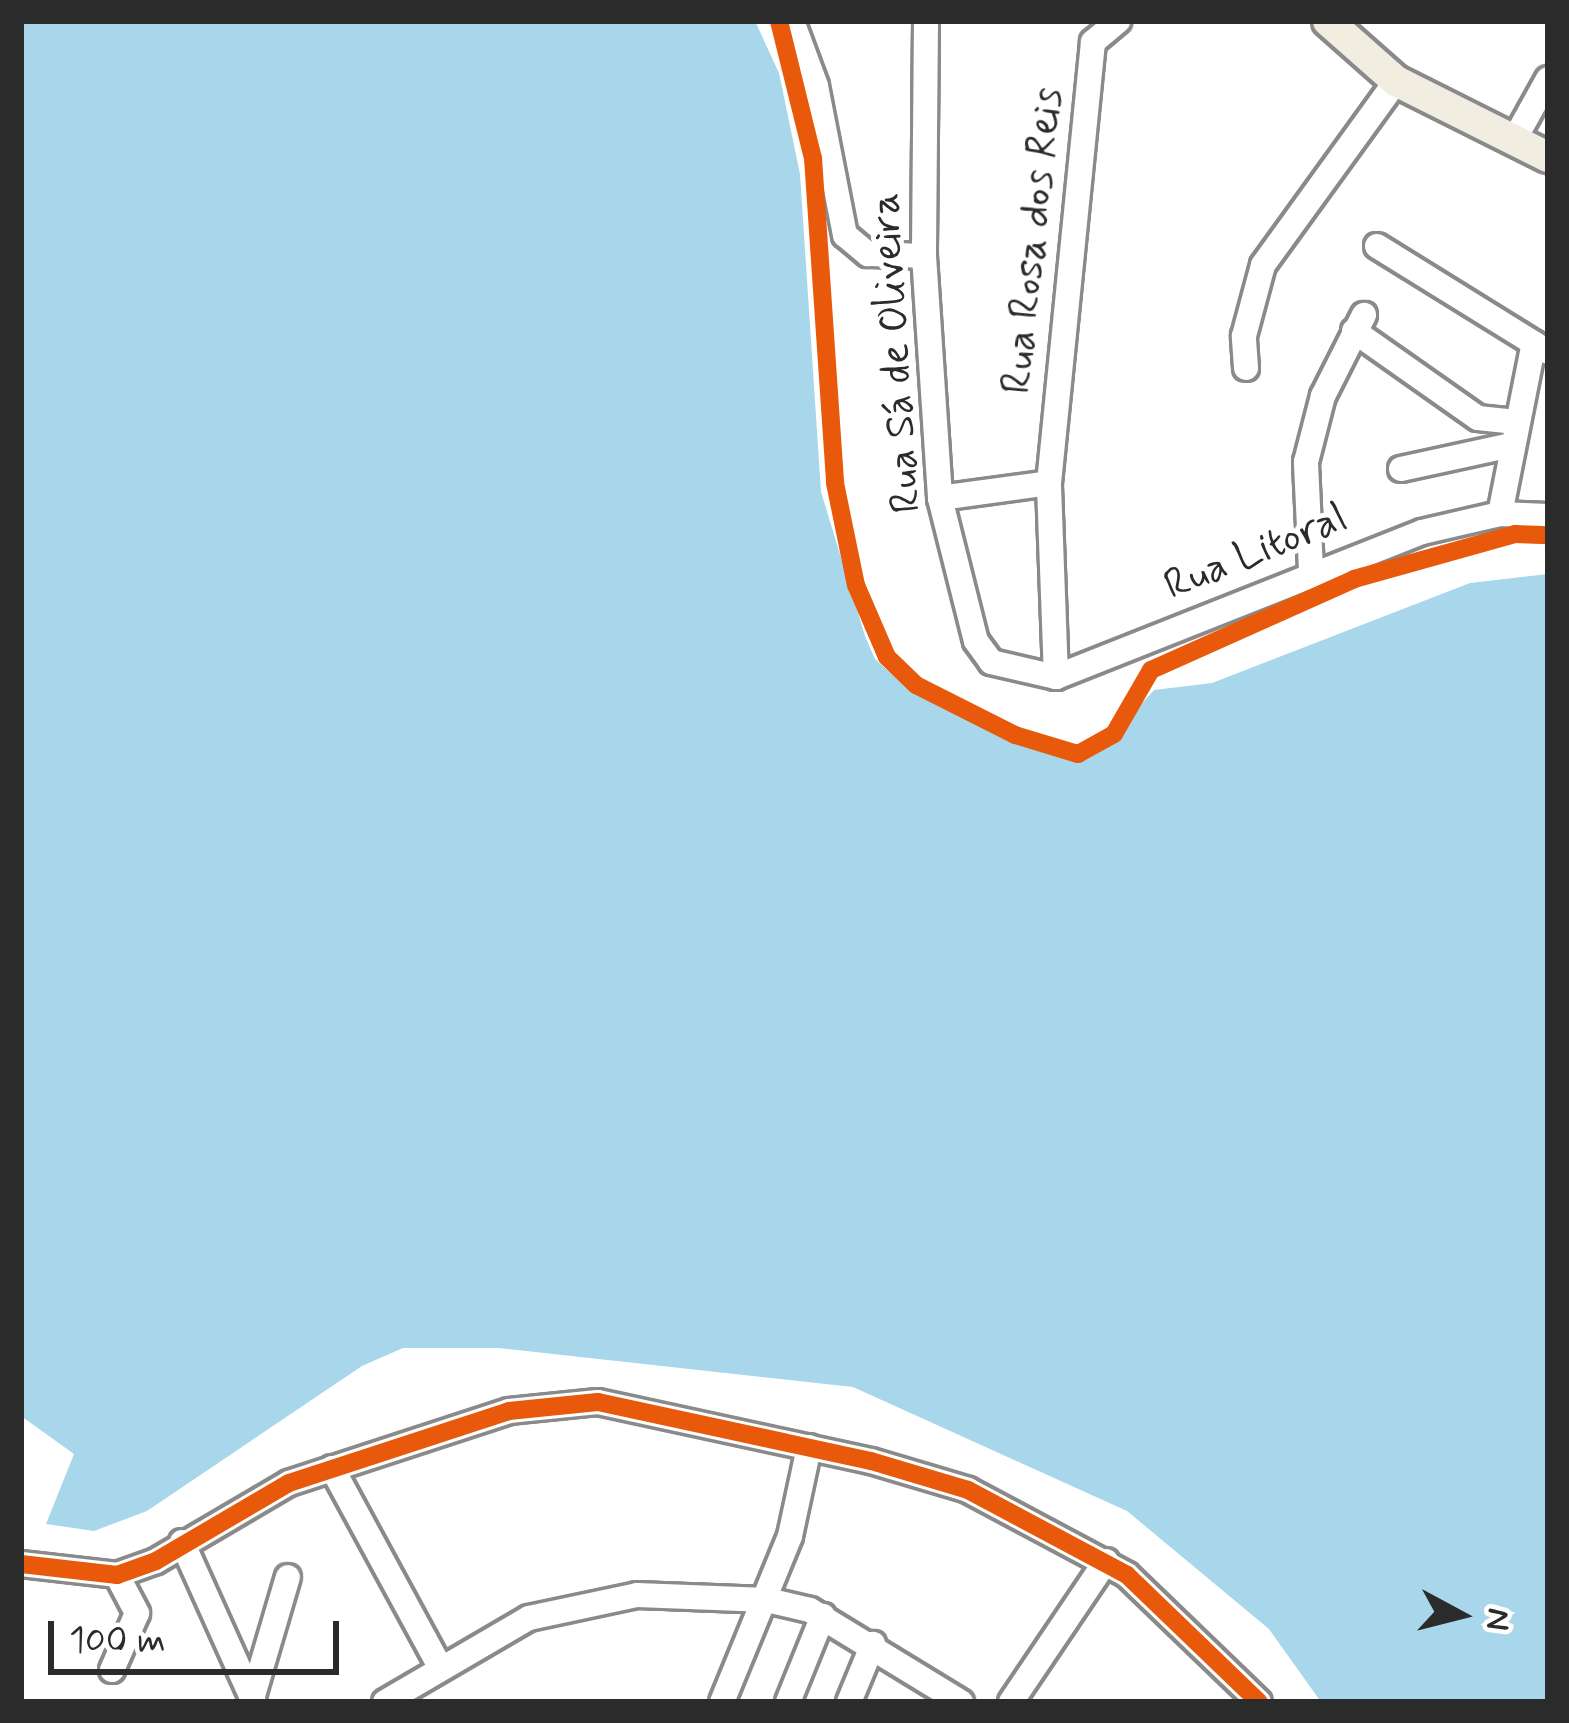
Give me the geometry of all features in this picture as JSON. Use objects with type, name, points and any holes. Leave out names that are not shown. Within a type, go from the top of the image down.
[{"type":"main road","points":[[1328,21],[1396,81],[1548,157]]},
{"type":"street","points":[[792,21],[816,86],[845,235],[868,254],[923,256]]},
{"type":"street","name":"Rua Sá de Oliveira","points":[[926,21],[923,256],[940,498],[976,641],[999,666],[1056,677]]},
{"type":"street","name":"Rua Rosa dos Reis","points":[[1056,677],[1049,483],[1094,42],[1118,21]]},
{"type":"street","points":[[1513,142],[1548,79]]},
{"type":"street","points":[[1246,368],[1244,335],[1264,261],[1396,81]]},
{"type":"street","points":[[1377,246],[1541,347],[1514,434],[1500,514]]},
{"type":"street","points":[[1311,570],[1306,462],[1323,396],[1359,323],[1478,418],[1514,434]]},
{"type":"street","points":[[1401,469],[1514,434]]},
{"type":"street","points":[[940,498],[1049,483]]},
{"type":"street","name":"Rua Litoral","points":[[1056,677],[1311,570],[1500,514],[1548,516]]},
{"type":"street","points":[[21,1564],[117,1575],[266,1494],[332,1468],[509,1411],[567,1401],[809,1447],[968,1490],[1106,1561],[1185,1626],[1259,1702]]},
{"type":"street","points":[[722,1702],[767,1600],[809,1447]]},
{"type":"street","points":[[332,1468],[440,1665]]},
{"type":"street","points":[[182,1542],[253,1701]]},
{"type":"street","points":[[1011,1702],[1106,1561]]},
{"type":"street","points":[[112,1670],[137,1613],[117,1575]]},
{"type":"street","points":[[253,1701],[288,1577]]},
{"type":"street","points":[[385,1702],[440,1665],[529,1618],[637,1595],[767,1600],[823,1616],[961,1702]]},
{"type":"street","points":[[788,1702],[823,1616]]},
{"type":"street","points":[[848,1702],[873,1644]]},
{"type":"water","points":[[21,21],[755,21],[779,73],[800,174],[821,492],[865,636],[875,659],[908,689],[1046,753],[1074,757],[1103,747],[1154,690],[1212,683],[1470,583],[1548,574],[1548,1702],[1321,1702],[1269,1629],[1127,1511],[853,1387],[498,1348],[403,1348],[362,1366],[147,1511],[94,1531],[46,1524],[74,1454],[21,1416]]},
{"type":"cycle path","points":[[779,21],[813,158],[835,483],[856,585],[887,657],[916,685],[1015,735],[1078,754],[1114,734],[1151,670],[1354,579],[1515,534],[1548,535]]},
{"type":"cycle path","points":[[21,1564],[117,1575],[156,1561],[289,1483],[509,1411],[598,1402],[871,1461],[968,1490],[1127,1575],[1259,1702]]}]
